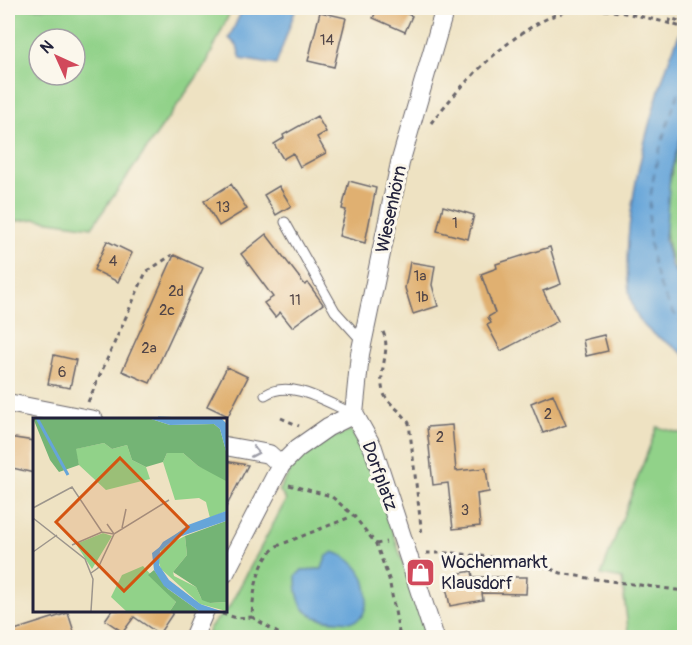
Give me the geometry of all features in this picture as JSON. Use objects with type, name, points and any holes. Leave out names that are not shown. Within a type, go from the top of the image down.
[{"type":"street","name":"Wiesenhörn","points":[[354,414],[363,342],[400,163],[445,8]]},
{"type":"street","points":[[8,403],[83,418]]},
{"type":"street","points":[[226,571],[278,472],[298,448],[328,427],[354,414]]},
{"type":"street","name":"Dorfplatz","points":[[354,414],[373,448],[435,638]]},
{"type":"street","points":[[226,446],[269,454],[278,472]]},
{"type":"street","points":[[193,638],[204,612]]},
{"type":"lane","points":[[285,222],[335,311],[363,342]]},
{"type":"lane","points":[[265,394],[275,388],[295,389],[354,414]]},
{"type":"path","points":[[429,126],[482,67],[512,40],[566,12],[581,9],[604,9],[684,28]]},
{"type":"path","points":[[669,23],[671,18],[684,23]]},
{"type":"path","points":[[88,418],[146,272],[172,255]]},
{"type":"path","points":[[370,307],[386,340],[381,373],[383,393],[389,402],[402,411],[409,423],[422,541]]},
{"type":"path","points":[[278,472],[292,487],[331,496],[354,516],[376,544],[389,579],[400,638]]},
{"type":"path","points":[[252,617],[253,594],[269,552],[277,546],[354,516]]},
{"type":"path","points":[[425,564],[424,553],[454,553],[532,562],[561,573],[684,591]]},
{"type":"path","points":[[219,612],[228,617],[252,617],[280,637],[286,638]]},
{"type":"green space","points":[[8,8],[232,8],[206,64],[92,227],[36,219],[8,222]]},
{"type":"green space","points":[[684,126],[684,287],[674,267],[668,247],[666,208]]},
{"type":"green space","points":[[657,427],[684,434],[684,637],[629,637],[622,579],[601,575]]},
{"type":"green space","points":[[351,430],[370,464],[428,637],[207,638],[209,628],[229,607],[286,500],[279,490],[294,466],[316,446]],"holes":[[[323,569],[311,616],[302,570]]]},
{"type":"water","points":[[243,8],[296,8],[276,65],[241,59],[237,46],[229,38]]},
{"type":"water","points":[[684,24],[684,126],[670,175],[665,239],[671,265],[684,287],[684,355],[646,328],[636,314],[629,287],[627,253],[631,212],[649,125],[673,50]]},
{"type":"water","points":[[333,552],[348,559],[363,576],[367,600],[363,614],[354,621],[328,620],[311,615],[305,610],[298,596],[296,576],[302,570],[322,569],[326,557]]},
{"type":"building","points":[[378,8],[394,8],[412,16],[405,32],[373,18]]},
{"type":"building","points":[[320,12],[346,18],[334,67],[308,61]]},
{"type":"building","points":[[317,116],[326,132],[317,137],[326,153],[300,167],[293,153],[283,159],[274,144],[284,138],[283,135]]},
{"type":"building","points":[[349,181],[376,188],[365,243],[339,236],[346,210],[342,209]]},
{"type":"building","points":[[231,184],[247,209],[219,226],[204,201]]},
{"type":"building","points":[[279,186],[291,206],[276,215],[264,195]]},
{"type":"building","points":[[443,206],[474,215],[468,239],[437,231]]},
{"type":"building","points":[[266,234],[305,285],[308,283],[323,304],[292,327],[280,312],[275,317],[264,303],[273,297],[241,254]]},
{"type":"building","points":[[107,241],[132,253],[118,282],[94,270]]},
{"type":"building","points":[[550,247],[561,284],[543,291],[558,321],[501,351],[487,325],[491,323],[488,317],[495,313],[481,274],[497,268],[496,264]]},
{"type":"building","points":[[174,255],[203,268],[150,383],[122,371]]},
{"type":"building","points":[[410,262],[435,266],[432,285],[438,306],[413,314],[405,288]]},
{"type":"building","points":[[604,335],[608,351],[586,356],[583,340]]},
{"type":"building","points":[[54,355],[76,360],[70,388],[48,384]]},
{"type":"building","points":[[227,367],[248,377],[228,416],[207,406]]},
{"type":"building","points":[[553,394],[566,425],[543,433],[531,403]]},
{"type":"building","points":[[452,425],[456,471],[486,468],[489,492],[477,494],[480,526],[453,529],[448,483],[433,485],[427,427]]},
{"type":"building","points":[[8,437],[33,441],[33,473],[8,467]]},
{"type":"building","points":[[226,461],[248,465],[226,507]]},
{"type":"building","points":[[472,571],[473,577],[527,577],[526,594],[482,593],[483,600],[450,606],[445,582],[456,580],[455,574]]},
{"type":"building","points":[[111,612],[174,612],[159,634],[134,617],[123,632],[105,620]]},
{"type":"building","points":[[68,613],[76,638],[8,638],[8,632]]},
{"type":"ferry route","points":[[684,80],[662,141],[654,173],[650,206],[650,238],[655,269],[666,299],[684,326]]},
{"type":"place","name":"Wochenmarkt Klausdorf","points":[[420,572]]}]
